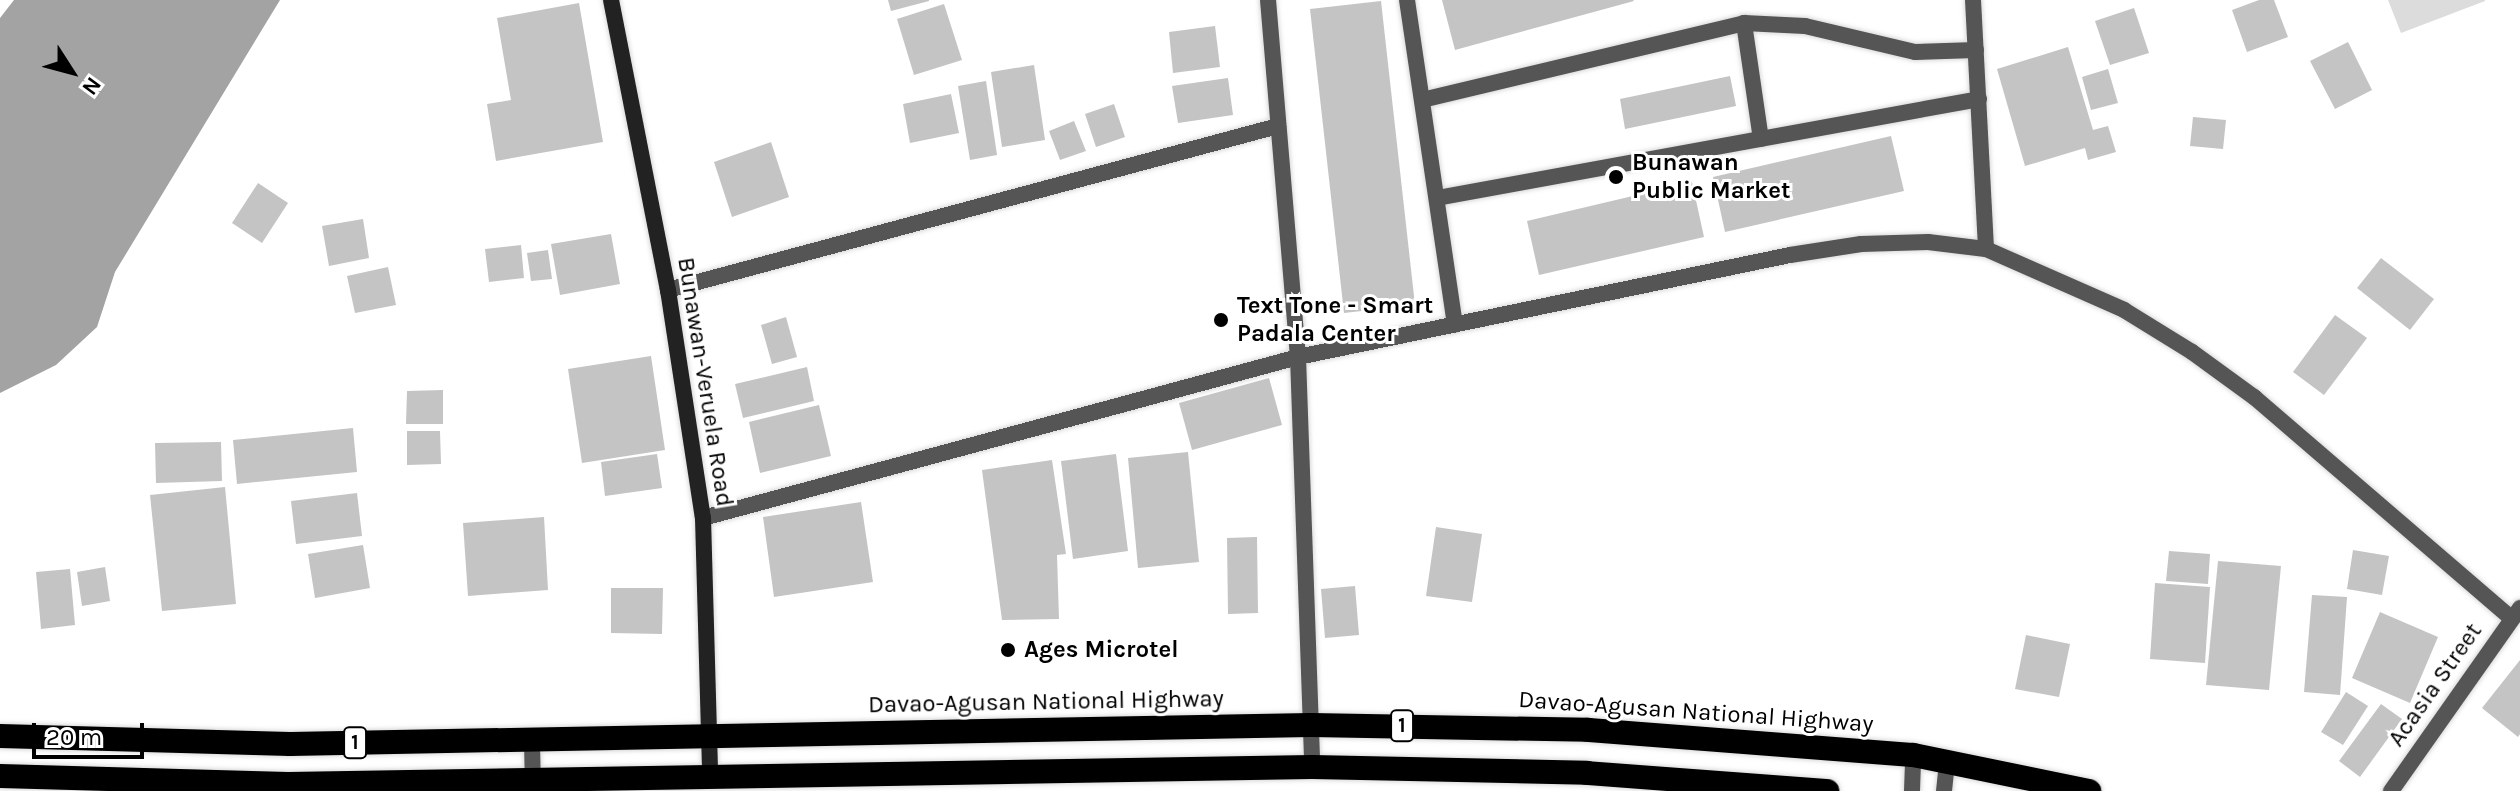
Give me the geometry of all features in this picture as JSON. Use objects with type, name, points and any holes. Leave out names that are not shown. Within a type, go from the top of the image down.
[{"type":"highway","name":"Davao-Agusan National Highway","points":[[0,736],[290,744],[532,742],[1311,725],[1588,730],[1913,755],[2089,791]]},
{"type":"highway","points":[[937,732],[937,772]]},
{"type":"highway","name":"1","points":[[0,776],[288,788],[533,787],[710,775],[1312,767],[1587,773],[1827,791]]},
{"type":"main road","name":"Bunawan-Veruela Road","points":[[611,0],[668,290],[703,518],[710,775]]},
{"type":"street","points":[[1268,0],[1298,357],[1312,767]]},
{"type":"street","points":[[1407,0],[1455,324]]},
{"type":"street","points":[[1973,0],[1986,249]]},
{"type":"street","points":[[1422,100],[1744,23],[1805,26],[1915,52],[1976,50]]},
{"type":"street","points":[[1744,23],[1761,139]]},
{"type":"street","points":[[1437,198],[1979,99]]},
{"type":"street","points":[[668,290],[1278,126]]},
{"type":"street","points":[[703,518],[1298,357],[1861,244],[1928,242],[1986,249],[2124,310],[2192,352],[2254,397],[2516,614]]},
{"type":"street","name":"Acasia Street","points":[[2391,791],[2516,614]]},
{"type":"street","points":[[532,742],[533,787]]},
{"type":"street","points":[[1912,791],[1913,755]]},
{"type":"street","points":[[1944,791],[1947,760]]},
{"type":"shaded area","points":[[14,0],[280,0],[115,272],[97,327],[56,365],[0,393],[0,18]]},
{"type":"shaded area","points":[[2388,0],[2485,0],[2485,1],[2401,33]]},
{"type":"building","points":[[888,0],[929,0],[929,1],[891,11]]},
{"type":"building","points":[[1442,0],[1633,0],[1634,1],[1455,50]]},
{"type":"building","points":[[2259,0],[2274,0],[2288,37],[2247,52],[2232,10]]},
{"type":"building","points":[[1381,1],[1415,305],[1344,313],[1310,9]]},
{"type":"building","points":[[579,3],[603,142],[496,161],[487,104],[511,100],[497,18]]},
{"type":"building","points":[[944,4],[962,60],[914,75],[897,19]]},
{"type":"building","points":[[2134,8],[2149,53],[2110,65],[2095,21]]},
{"type":"building","points":[[1215,26],[1220,67],[1173,73],[1169,32]]},
{"type":"building","points":[[2348,42],[2372,90],[2335,109],[2310,61]]},
{"type":"building","points":[[2068,47],[2093,130],[2108,126],[2116,152],[2088,160],[2085,148],[2025,166],[1997,69]]},
{"type":"building","points":[[1034,65],[1045,140],[1002,147],[991,72]]},
{"type":"building","points":[[2108,69],[2118,103],[2091,110],[2082,77]]},
{"type":"building","points":[[1730,76],[1736,106],[1625,129],[1620,99]]},
{"type":"building","points":[[1228,78],[1233,115],[1178,123],[1172,86]]},
{"type":"building","points":[[986,81],[997,155],[970,160],[958,86]]},
{"type":"building","points":[[951,94],[959,133],[910,143],[903,104]]},
{"type":"building","points":[[1114,104],[1125,137],[1096,147],[1085,114]]},
{"type":"building","points":[[2193,117],[2226,120],[2223,149],[2190,146]]},
{"type":"building","points":[[1074,121],[1086,151],[1060,160],[1049,131]]},
{"type":"building","points":[[1891,136],[1904,191],[1725,232],[1713,177]]},
{"type":"building","points":[[771,142],[789,197],[732,217],[714,162]]},
{"type":"building","points":[[1692,182],[1704,237],[1539,275],[1527,221]]},
{"type":"building","points":[[258,183],[288,203],[262,243],[232,223]]},
{"type":"building","points":[[363,219],[369,258],[329,266],[322,226]]},
{"type":"building","points":[[611,234],[620,284],[560,295],[551,244]]},
{"type":"building","points":[[521,245],[524,278],[489,282],[485,249]]},
{"type":"building","points":[[548,250],[552,279],[531,281],[527,253]]},
{"type":"building","points":[[2381,258],[2434,299],[2410,330],[2357,288]]},
{"type":"building","points":[[388,267],[396,305],[355,313],[347,276]]},
{"type":"building","points":[[2335,315],[2367,338],[2324,395],[2293,372]]},
{"type":"building","points":[[786,317],[797,357],[772,364],[761,325]]},
{"type":"building","points":[[651,356],[665,450],[582,463],[568,369]]},
{"type":"building","points":[[807,367],[814,401],[743,418],[735,384]]},
{"type":"building","points":[[1269,378],[1282,425],[1192,450],[1179,403]]},
{"type":"building","points":[[443,390],[443,424],[406,424],[407,391]]},
{"type":"building","points":[[819,405],[831,456],[760,473],[749,422]]},
{"type":"building","points":[[353,428],[357,472],[237,484],[233,440]]},
{"type":"building","points":[[407,431],[440,431],[441,464],[407,465]]},
{"type":"building","points":[[221,442],[222,481],[156,483],[155,443]]},
{"type":"building","points":[[1188,452],[1199,562],[1138,568],[1128,458]]},
{"type":"building","points":[[657,454],[662,488],[605,496],[601,462]]},
{"type":"building","points":[[1116,454],[1128,551],[1073,559],[1061,461]]},
{"type":"building","points":[[1052,460],[1066,554],[1057,555],[1059,619],[1002,620],[982,470]]},
{"type":"building","points":[[225,487],[236,604],[162,611],[150,495]]},
{"type":"building","points":[[357,493],[362,536],[296,544],[291,501]]},
{"type":"building","points":[[861,502],[873,582],[774,597],[763,517]]},
{"type":"building","points":[[544,517],[548,590],[468,596],[463,523]]},
{"type":"building","points":[[1436,527],[1482,534],[1472,602],[1426,596]]},
{"type":"building","points":[[1257,537],[1258,613],[1228,614],[1227,538]]},
{"type":"building","points":[[363,545],[370,588],[315,598],[308,554]]},
{"type":"building","points":[[2353,550],[2389,556],[2382,595],[2347,589]]},
{"type":"building","points":[[2169,551],[2210,554],[2208,584],[2166,581]]},
{"type":"building","points":[[2218,561],[2281,566],[2269,690],[2206,685]]},
{"type":"building","points":[[105,567],[110,601],[82,606],[77,572]]},
{"type":"building","points":[[70,569],[75,625],[41,629],[36,572]]},
{"type":"building","points":[[2155,583],[2210,587],[2205,663],[2150,659]]},
{"type":"building","points":[[1355,586],[1359,635],[1325,638],[1321,589]]},
{"type":"building","points":[[611,588],[663,588],[662,634],[611,633]]},
{"type":"building","points":[[2312,595],[2347,597],[2340,695],[2304,692]]},
{"type":"building","points":[[2380,612],[2438,637],[2410,703],[2352,678]]},
{"type":"building","points":[[2026,635],[2070,644],[2059,697],[2015,689]]},
{"type":"building","points":[[2520,660],[2520,734],[2518,737],[2482,708]]},
{"type":"building","points":[[2346,692],[2368,706],[2343,745],[2321,732]]},
{"type":"building","points":[[2381,704],[2402,719],[2360,777],[2339,761]]},
{"type":"place","name":"Bunawan Public Market","points":[[1616,177]]},
{"type":"place","name":"Text Tone - Smart Padala Center","points":[[1221,320]]},
{"type":"place","name":"Ages Microtel","points":[[1008,650]]}]
